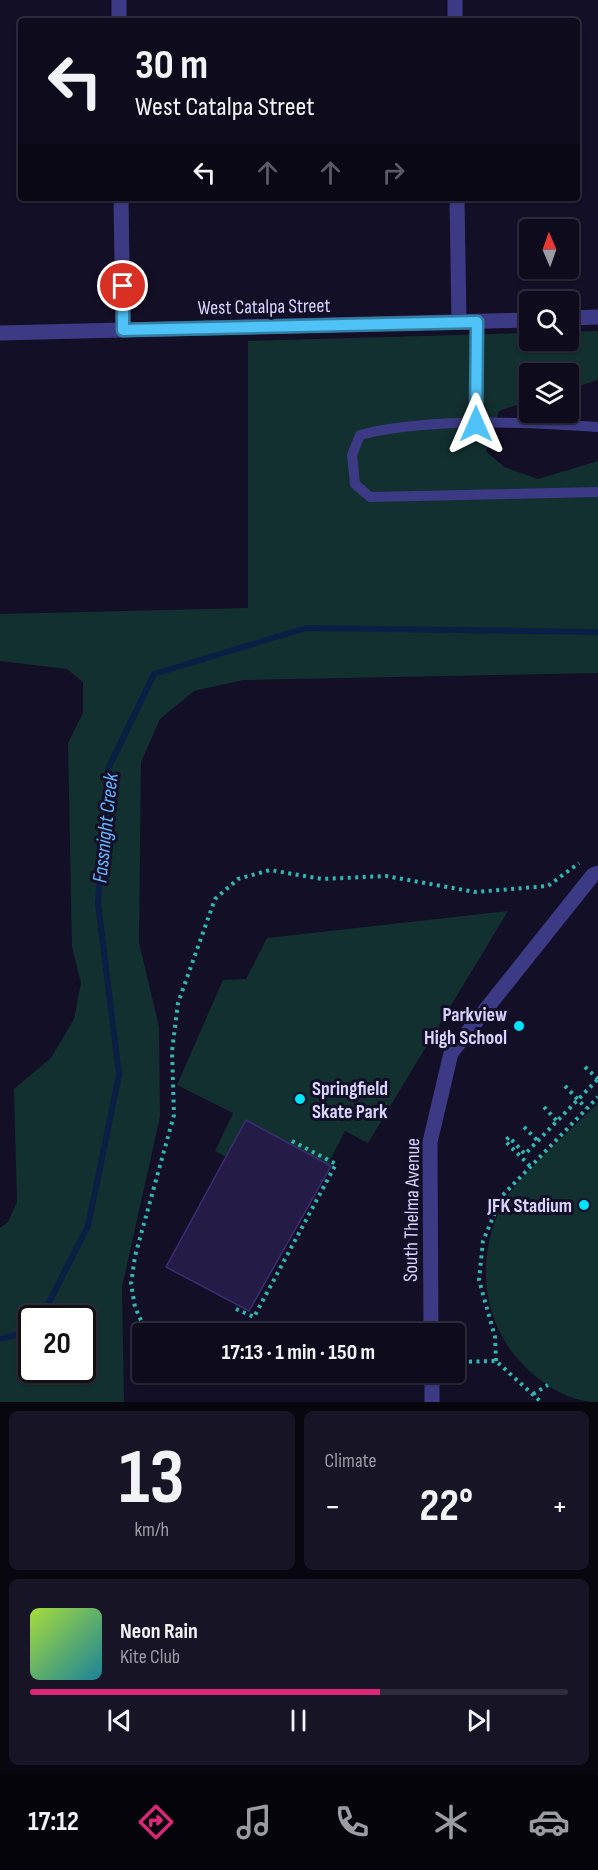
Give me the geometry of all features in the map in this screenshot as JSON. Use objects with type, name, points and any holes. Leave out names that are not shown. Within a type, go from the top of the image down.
[{"type":"street","points":[[119,0],[119,18]]},
{"type":"street","points":[[455,0],[455,18]]},
{"type":"street","points":[[121,201],[123,330]]},
{"type":"street","points":[[457,201],[459,322]]},
{"type":"street","points":[[579,318],[598,317]]},
{"type":"street","name":"West Catalpa Street","points":[[0,333],[519,320]]},
{"type":"street","name":"South Thelma Avenue","points":[[431,1323],[430,1142],[451,1053],[593,875],[598,873]]},
{"type":"street","points":[[432,1383],[432,1402]]},
{"type":"lane","points":[[476,424],[477,322]]},
{"type":"lane","points":[[598,427],[476,424],[386,428],[360,435],[352,455],[355,484],[370,497],[598,492]]},
{"type":"path","points":[[142,1323],[135,1307],[131,1284],[135,1256],[174,1115],[172,1051],[178,1004],[215,899],[238,879],[270,870],[322,879],[386,876],[475,892],[529,889],[548,886],[584,860]]},
{"type":"path","points":[[530,1166],[506,1141],[509,1137],[525,1154],[598,1079],[585,1067]]},
{"type":"path","points":[[565,1086],[586,1108]]},
{"type":"path","points":[[496,1361],[495,1338],[479,1280],[483,1241],[502,1196],[598,1097]]},
{"type":"path","points":[[544,1107],[557,1121]]},
{"type":"path","points":[[524,1127],[538,1141]]},
{"type":"path","points":[[236,1309],[254,1317],[336,1164],[288,1139]]},
{"type":"path","points":[[465,1362],[496,1361],[541,1402]]},
{"type":"path","points":[[533,1394],[548,1385]]},
{"type":"green space","points":[[598,331],[598,380],[579,386],[579,363],[519,363],[519,404],[499,411],[486,451],[504,467],[538,479],[598,461],[598,673],[243,680],[194,691],[160,719],[141,762],[139,942],[159,1027],[160,1117],[122,1287],[124,1402],[0,1402],[0,1228],[8,1222],[17,1202],[14,1089],[51,1058],[74,1019],[81,983],[72,947],[68,743],[83,713],[83,682],[67,669],[0,661],[0,614],[248,608],[248,341],[519,333],[519,351],[579,351],[579,332]]},
{"type":"green space","name":"Springfield Skate Park","points":[[508,911],[368,1143],[345,1131],[330,1160],[331,1166],[249,1311],[166,1267],[228,1158],[215,1151],[233,1113],[177,1085],[223,980],[246,979],[267,938]]},
{"type":"green space","points":[[598,1103],[598,1402],[583,1401],[562,1394],[543,1382],[524,1365],[508,1346],[497,1325],[489,1303],[486,1279],[487,1255],[492,1231],[508,1195],[531,1168]]},
{"type":"building","points":[[246,1120],[331,1166],[249,1311],[166,1267]]},
{"type":"waterway","name":"Fassnight Creek","points":[[48,1305],[88,1226],[119,1075],[98,903],[109,767],[154,674],[306,628],[598,632]]},
{"type":"waterway","name":"Fassnight Creek","points":[[0,1339],[18,1334]]},
{"type":"place","name":"Parkview High School","points":[[519,1026]]},
{"type":"place","name":"Springfield Skate Park","points":[[300,1099]]},
{"type":"place","name":"JFK Stadium","points":[[584,1205]]},
{"type":"route","points":[[123,286],[123,330],[477,322],[476,424]]}]
